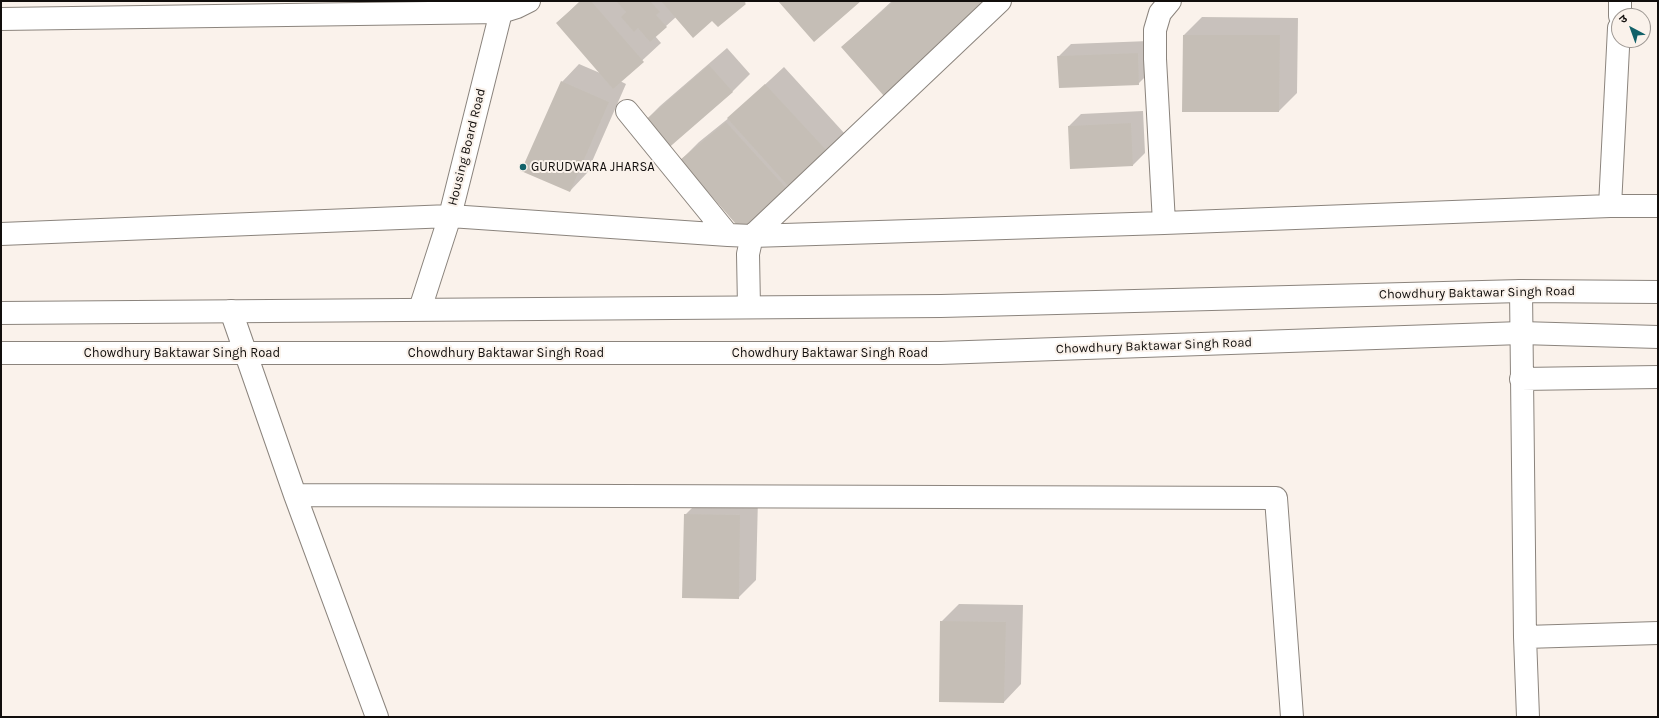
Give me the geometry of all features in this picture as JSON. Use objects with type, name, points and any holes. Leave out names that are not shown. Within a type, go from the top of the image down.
[{"type":"street","points":[[1,19],[228,9],[517,8],[529,1]]},
{"type":"street","points":[[749,307],[748,254],[752,236],[1000,1]]},
{"type":"street","points":[[1164,223],[1155,59],[1155,30],[1160,13],[1170,1]]},
{"type":"street","name":"Housing Board Road","points":[[420,309],[450,216],[501,7]]},
{"type":"street","points":[[1610,206],[1618,48]]},
{"type":"street","points":[[627,112],[728,236]]},
{"type":"street","points":[[1,234],[450,216],[728,236],[752,236],[1164,223],[1610,206],[1658,206]]},
{"type":"street","points":[[1520,291],[1524,637],[1528,717]]},
{"type":"street","name":"Chowdhury Baktawar Singh Road","points":[[1,313],[941,306],[1520,291],[1658,292]]},
{"type":"street","points":[[231,311],[295,494],[377,717]]},
{"type":"street","name":"Chowdhury Baktawar Singh Road","points":[[1,353],[940,353],[1521,333],[1658,337]]},
{"type":"street","points":[[1521,379],[1658,377]]},
{"type":"street","points":[[295,494],[1276,498],[1292,717]]},
{"type":"street","points":[[1524,637],[1658,633]]},
{"type":"building","points":[[581,1],[591,1],[644,62],[613,89],[556,23]]},
{"type":"building","points":[[616,1],[650,1],[660,12],[656,15],[667,27],[650,42],[638,28],[634,32],[621,17],[626,12]]},
{"type":"building","points":[[661,1],[743,1],[746,4],[718,27],[712,21],[693,38]]},
{"type":"building","points":[[778,1],[861,1],[814,42]]},
{"type":"building","points":[[894,1],[992,1],[884,96],[841,47]]},
{"type":"building","points":[[1183,35],[1280,35],[1279,112],[1182,112]]},
{"type":"building","points":[[1138,53],[1139,85],[1059,88],[1057,56]]},
{"type":"building","points":[[709,65],[733,92],[665,151],[641,124]]},
{"type":"building","points":[[561,81],[609,102],[570,192],[521,171]]},
{"type":"building","points":[[765,84],[828,152],[789,187],[727,118]]},
{"type":"building","points":[[726,122],[787,189],[742,231],[680,160]]},
{"type":"building","points":[[1131,123],[1133,166],[1070,169],[1068,126]]},
{"type":"building","points":[[684,514],[740,515],[739,599],[682,598]]},
{"type":"building","points":[[940,621],[1006,622],[1004,703],[939,702]]},
{"type":"place","name":"GURUDWARA JHARSA","points":[[523,167]]}]
